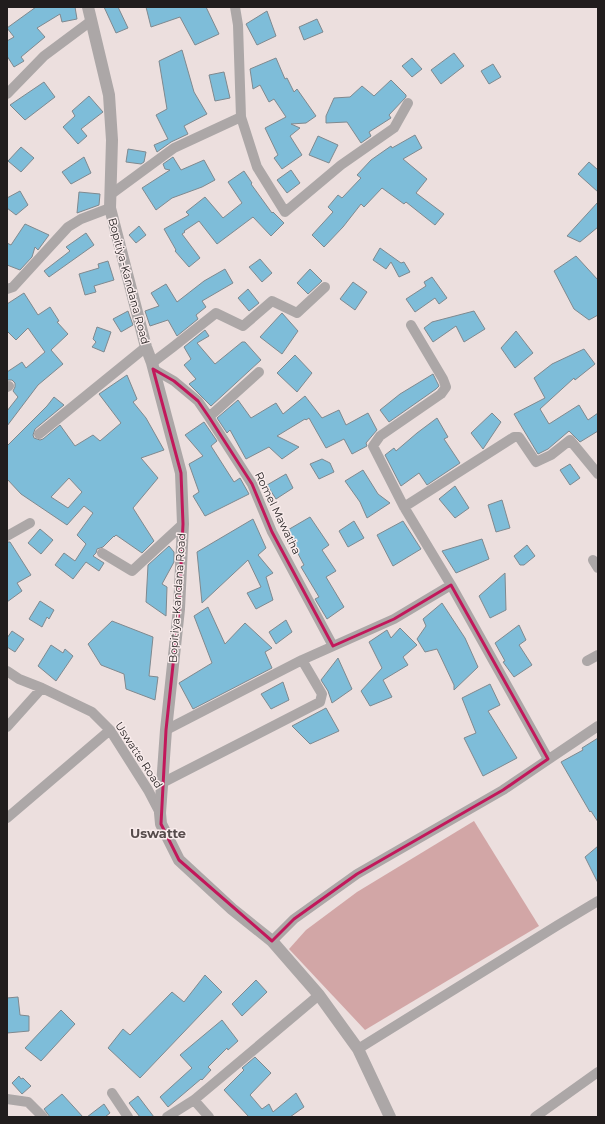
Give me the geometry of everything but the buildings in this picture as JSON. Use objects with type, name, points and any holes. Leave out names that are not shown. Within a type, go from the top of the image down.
[{"type":"street","name":"Bopitiya-Kandana Road","points":[[88,7],[108,95],[112,140],[110,202],[146,347],[153,366],[181,473],[183,524],[179,609],[166,730],[160,813],[161,824],[179,860],[232,909],[272,941],[319,995],[358,1049],[390,1117]]},
{"type":"street","points":[[234,7],[238,25],[241,117],[257,167],[285,212],[342,165],[394,128],[408,103]]},
{"type":"street","points":[[7,94],[44,56],[91,21]]},
{"type":"street","points":[[7,289],[13,287],[68,227],[110,202],[174,148],[241,117]]},
{"type":"street","points":[[153,366],[173,347],[216,313],[243,326],[272,301],[297,313],[325,287]]},
{"type":"street","points":[[411,325],[443,379],[446,387],[441,394],[380,436],[373,446],[404,508],[450,585],[548,759]]},
{"type":"street","points":[[39,434],[146,347]]},
{"type":"street","name":"Romel Mawatha","points":[[153,366],[198,401],[209,417],[252,484],[272,532],[333,646]]},
{"type":"street","points":[[209,417],[259,372]]},
{"type":"street","points":[[404,508],[514,437],[519,438],[536,462],[551,455],[570,440],[598,474]]},
{"type":"street","points":[[7,536],[30,524]]},
{"type":"street","points":[[102,553],[132,571],[183,524]]},
{"type":"street","points":[[166,730],[302,660],[394,619],[450,585]]},
{"type":"street","points":[[587,661],[598,654]]},
{"type":"street","points":[[162,783],[320,702],[322,694],[302,660]]},
{"type":"street","name":"Uswatte Road","points":[[7,671],[19,679],[42,688],[92,712],[110,730],[148,790],[160,813]]},
{"type":"street","points":[[7,727],[42,688]]},
{"type":"street","points":[[272,941],[294,918],[357,874],[503,790],[598,726]]},
{"type":"street","points":[[7,818],[110,730]]},
{"type":"street","points":[[358,1049],[598,901]]},
{"type":"street","points":[[167,1117],[194,1100],[319,995]]},
{"type":"street","points":[[535,1117],[598,1072]]},
{"type":"street","points":[[112,1093],[128,1117]]},
{"type":"street","points":[[7,1099],[28,1102],[43,1117]]},
{"type":"street","points":[[194,1100],[209,1117]]},
{"type":"highlighted area","points":[[153,369],[174,381],[198,401],[209,417],[252,484],[272,532],[333,646],[394,619],[451,585],[548,759],[503,790],[357,874],[294,919],[272,941],[179,860],[161,824],[166,730],[179,609],[183,524],[181,473]]},
{"type":"shaded area","points":[[474,821],[539,926],[365,1030],[289,949],[306,930],[357,892]]},
{"type":"district","name":"Uswatte","points":[[158,833]]}]
